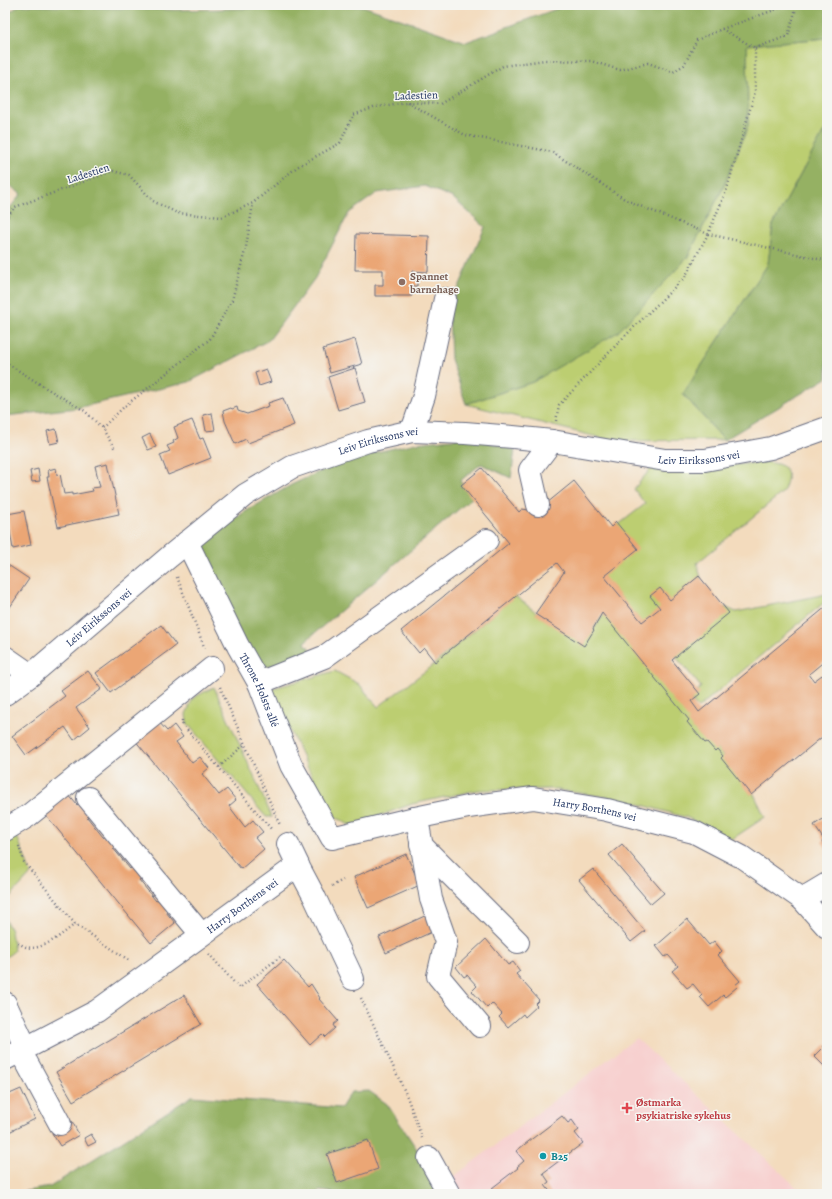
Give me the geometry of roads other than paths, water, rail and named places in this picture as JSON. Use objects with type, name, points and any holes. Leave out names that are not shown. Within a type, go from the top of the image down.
[{"type":"street","points":[[412,431],[424,396],[445,299]]},
{"type":"street","name":"Leiv Eirikssons vei","points":[[5,694],[31,675],[169,557],[245,495],[292,467],[368,441],[412,431],[472,434],[552,442],[665,460],[705,460],[771,448],[827,428]]},
{"type":"street","points":[[538,506],[530,470],[552,442]]},
{"type":"street","points":[[259,683],[324,657],[487,540]]},
{"type":"street","name":"Throne Holsts allé","points":[[187,542],[238,646],[259,683],[291,765],[332,838]]},
{"type":"street","points":[[5,657],[31,675]]},
{"type":"street","points":[[9,828],[28,816],[212,668]]},
{"type":"street","points":[[88,798],[196,928]]},
{"type":"street","name":"Harry Borthens vei","points":[[332,838],[468,807],[533,798],[607,810],[694,832],[742,857],[802,899],[827,927]]},
{"type":"street","points":[[415,818],[431,899],[446,942],[438,976],[480,1026]]},
{"type":"street","points":[[421,845],[518,942]]},
{"type":"street","name":"Harry Borthens vei","points":[[17,1053],[97,1011],[191,944],[298,865],[287,848],[314,896],[353,979]]},
{"type":"street","points":[[802,899],[827,884]]},
{"type":"street","points":[[5,1004],[17,1053],[27,1063],[60,1124]]},
{"type":"street","points":[[429,1158],[450,1194]]},
{"type":"place","name":"Spannet barnehage","points":[[402,282]]},
{"type":"place","name":"Østmarka psykiatriske sykehus","points":[[627,1108]]},
{"type":"place","name":"B25","points":[[543,1156]]}]
